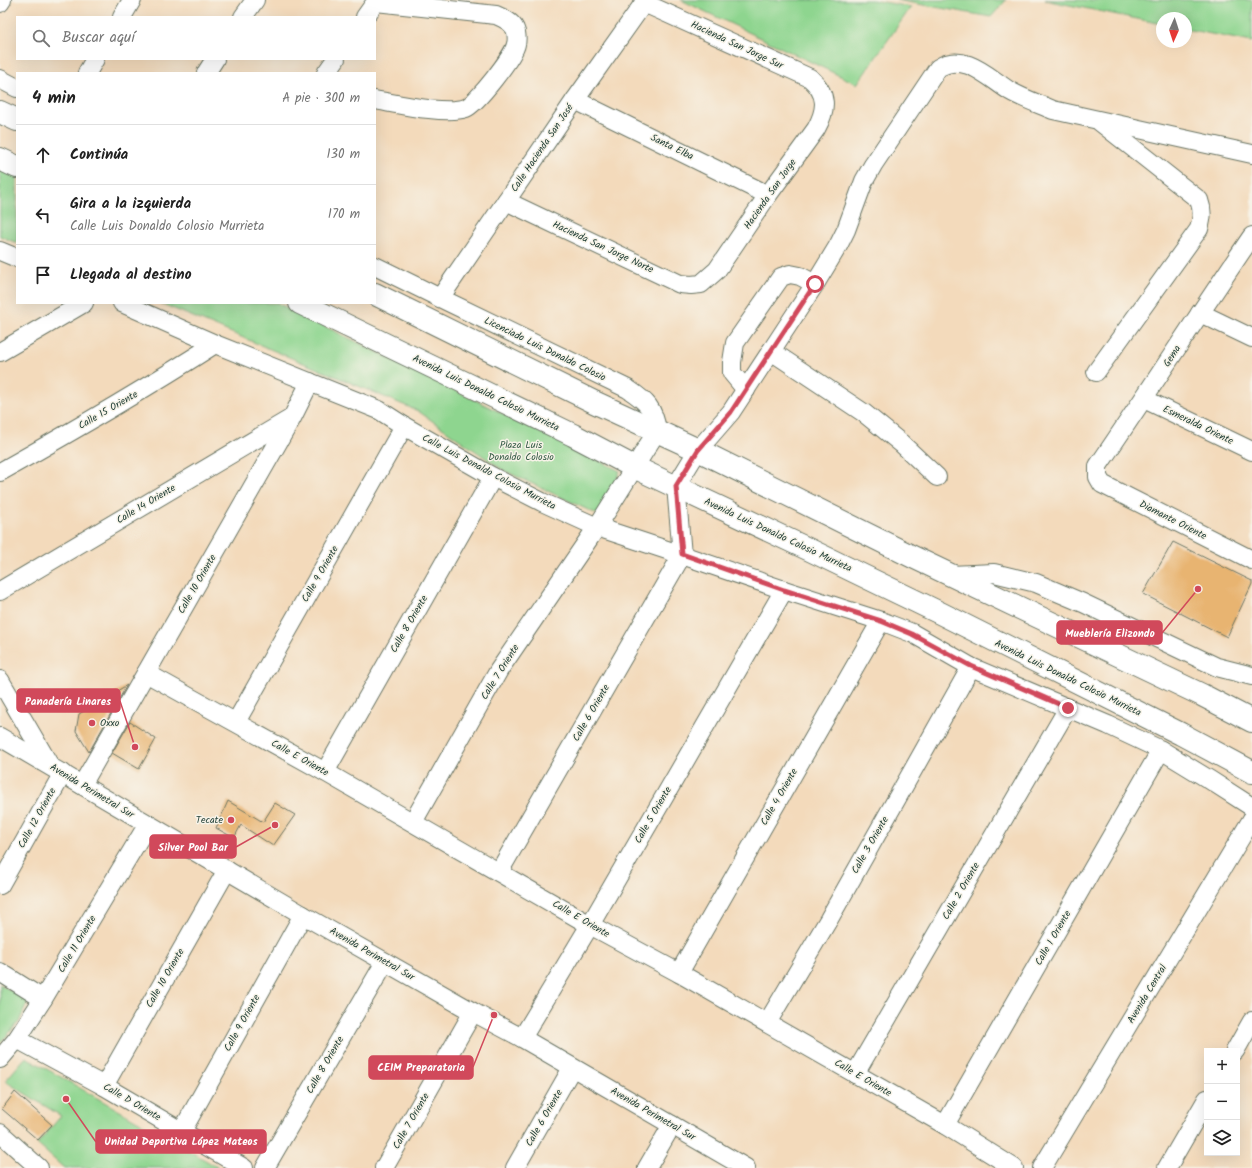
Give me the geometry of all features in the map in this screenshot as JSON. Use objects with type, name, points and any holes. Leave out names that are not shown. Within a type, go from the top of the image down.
[{"type":"main road","points":[[0,112],[16,120]]},
{"type":"main road","points":[[0,159],[16,167]]},
{"type":"main road","points":[[376,294],[594,402],[698,450],[892,547],[1202,695],[1252,721]]},
{"type":"main road","name":"Avenida Luis Donaldo Colosio Murrieta","points":[[302,304],[573,435],[634,467],[934,609],[1181,734],[1252,772]]},
{"type":"street","points":[[123,16],[132,0]]},
{"type":"street","points":[[244,16],[255,0]]},
{"type":"street","points":[[366,16],[376,1],[496,15],[510,23],[516,30],[516,45],[512,53],[481,96],[467,108],[441,110],[376,100]]},
{"type":"street","name":"Hacienda San Jorge Sur","points":[[645,1],[810,78],[818,86],[823,96]]},
{"type":"street","name":"Calle Hacienda San José","points":[[440,298],[575,100],[645,1]]},
{"type":"street","points":[[87,72],[94,60]]},
{"type":"street","points":[[207,72],[214,60]]},
{"type":"street","points":[[327,72],[335,60]]},
{"type":"street","points":[[682,554],[676,486],[698,450],[731,412],[815,284],[846,230],[864,181],[873,165],[938,68],[942,65],[957,63],[967,64],[978,69],[1011,91],[1053,110],[1252,154]]},
{"type":"street","points":[[0,79],[16,87]]},
{"type":"street","name":"Hacienda San Jorge","points":[[701,284],[717,270],[768,195],[816,129],[822,119],[825,106],[823,96]]},
{"type":"street","name":"Santa Elba","points":[[575,100],[768,195]]},
{"type":"street","points":[[1096,119],[1199,200],[1202,208],[1202,219],[1199,229],[1096,372]]},
{"type":"street","name":"Hacienda San Jorge Norte","points":[[506,202],[680,284],[701,284]]},
{"type":"street","name":"Gema","points":[[1098,477],[1098,466],[1252,236]]},
{"type":"street","points":[[0,251],[16,258]]},
{"type":"street","name":"Licenciado Luis Donaldo Colosio","points":[[376,266],[628,389],[642,398],[650,409],[656,420],[657,431]]},
{"type":"street","points":[[746,390],[732,373],[735,343],[781,277],[790,274],[800,276],[815,284]]},
{"type":"street","points":[[0,352],[82,304]]},
{"type":"street","name":"Calle Luis Donaldo Colosio Murrieta","points":[[124,304],[215,344],[379,410],[493,477],[542,502],[597,527],[881,621],[912,634],[971,666],[1108,725],[1161,750],[1252,807]]},
{"type":"street","points":[[1200,313],[1252,338]]},
{"type":"street","name":"Calle 15 Oriente","points":[[0,472],[104,412],[215,344]]},
{"type":"street","points":[[771,351],[864,413],[902,444],[937,477]]},
{"type":"street","name":"Calle 10 Oriente","points":[[82,784],[292,418],[310,382]]},
{"type":"street","name":"Esmeralda Oriente","points":[[1144,399],[1252,451]]},
{"type":"street","name":"Calle 14 Oriente","points":[[0,590],[292,418]]},
{"type":"street","name":"Calle 9 Oriente","points":[[236,722],[404,426]]},
{"type":"street","points":[[634,467],[657,431]]},
{"type":"street","name":"Calle 7 Oriente","points":[[413,822],[499,670],[597,527],[634,467]]},
{"type":"street","name":"Calle 8 Oriente","points":[[325,772],[493,477]]},
{"type":"street","name":"Diamante Oriente","points":[[1098,477],[1102,484],[1252,560]]},
{"type":"street","name":"Calle 6 Oriente","points":[[499,872],[682,554]]},
{"type":"street","points":[[951,575],[994,573],[1036,583],[1083,603],[1217,667],[1252,676]]},
{"type":"street","name":"Calle 5 Oriente","points":[[522,1038],[590,925],[784,590]]},
{"type":"street","name":"Calle 4 Oriente","points":[[679,973],[881,621]]},
{"type":"street","name":"Calle 3 Oriente","points":[[767,1023],[829,919],[971,666]]},
{"type":"street","name":"Calle E Oriente","points":[[146,674],[325,772],[590,925],[767,1023],[946,1125],[1014,1168]]},
{"type":"street","points":[[0,680],[56,769]]},
{"type":"street","name":"Calle 2 Oriente","points":[[856,1074],[1068,708]]},
{"type":"street","name":"Avenida Perimetral Sur","points":[[0,737],[303,915],[473,1012],[522,1038],[746,1168]]},
{"type":"street","name":"Calle 1 Oriente","points":[[946,1125],[1161,750]]},
{"type":"street","name":"Calle 12 Oriente","points":[[0,884],[56,769]]},
{"type":"street","name":"Avenida Central","points":[[1042,1168],[1252,819]]},
{"type":"street","name":"Calle 11 Oriente","points":[[0,1059],[17,1039],[44,999],[148,824]]},
{"type":"street","name":"Calle 10 Oriente","points":[[104,1086],[226,870]]},
{"type":"street","name":"Calle 9 Oriente","points":[[182,1131],[303,915]]},
{"type":"street","name":"Calle 8 Oriente","points":[[266,1168],[385,962]]},
{"type":"street","points":[[0,972],[44,999]]},
{"type":"street","name":"Calle 7 Oriente","points":[[384,1168],[473,1012]]},
{"type":"street","points":[[1237,1048],[1252,1021]]},
{"type":"street","name":"Calle D Oriente","points":[[17,1039],[104,1086],[244,1168]]},
{"type":"street","name":"Calle 6 Oriente","points":[[515,1168],[572,1068]]},
{"type":"street","points":[[1167,1168],[1204,1104]]},
{"type":"street","points":[[647,1168],[672,1125]]},
{"type":"street","points":[[0,1133],[39,1168]]},
{"type":"green space","points":[[681,0],[872,0],[911,7],[857,84]]},
{"type":"green space","points":[[896,0],[1006,0],[991,17]]},
{"type":"green space","points":[[1045,0],[1252,0],[1252,42],[1192,30],[1192,12],[1156,12],[1156,23]]},
{"type":"green space","points":[[0,167],[16,175],[16,243],[0,236]]},
{"type":"green space","name":"Plaza Luis Donaldo Colosio","points":[[162,304],[279,304],[620,471],[601,516],[503,470],[418,411]]},
{"type":"green space","points":[[0,984],[28,1001],[19,1022],[0,1043]]},
{"type":"green space","points":[[26,1057],[219,1168],[64,1168],[37,1144],[61,1116],[5,1081]]},
{"type":"building","points":[[1173,542],[1252,581],[1252,584],[1227,637],[1143,594]]},
{"type":"building","name":"Oxxo","points":[[127,685],[89,752],[76,731],[79,714]]},
{"type":"building","points":[[130,722],[156,739],[139,769],[112,753]]},
{"type":"building","points":[[228,801],[263,822],[275,803],[295,815],[273,846],[241,825],[234,838],[216,828]]},
{"type":"building","points":[[15,1092],[52,1125],[38,1140],[2,1109]]},
{"type":"place","name":"Mueblería Elizondo","points":[[1198,589]]},
{"type":"place","name":"Oxxo","points":[[92,723]]},
{"type":"place","name":"Panadería Linares","points":[[135,747]]},
{"type":"place","name":"Tecate","points":[[231,820]]},
{"type":"place","name":"Silver Pool Bar","points":[[275,825]]},
{"type":"place","name":"CEIM Preparatoria","points":[[494,1015]]},
{"type":"place","name":"Unidad Deportiva López Mateos","points":[[66,1099]]},
{"type":"route","points":[[815,284],[731,412],[698,450],[676,486],[682,554],[784,590],[881,621],[912,634],[971,666],[1068,708]]}]
